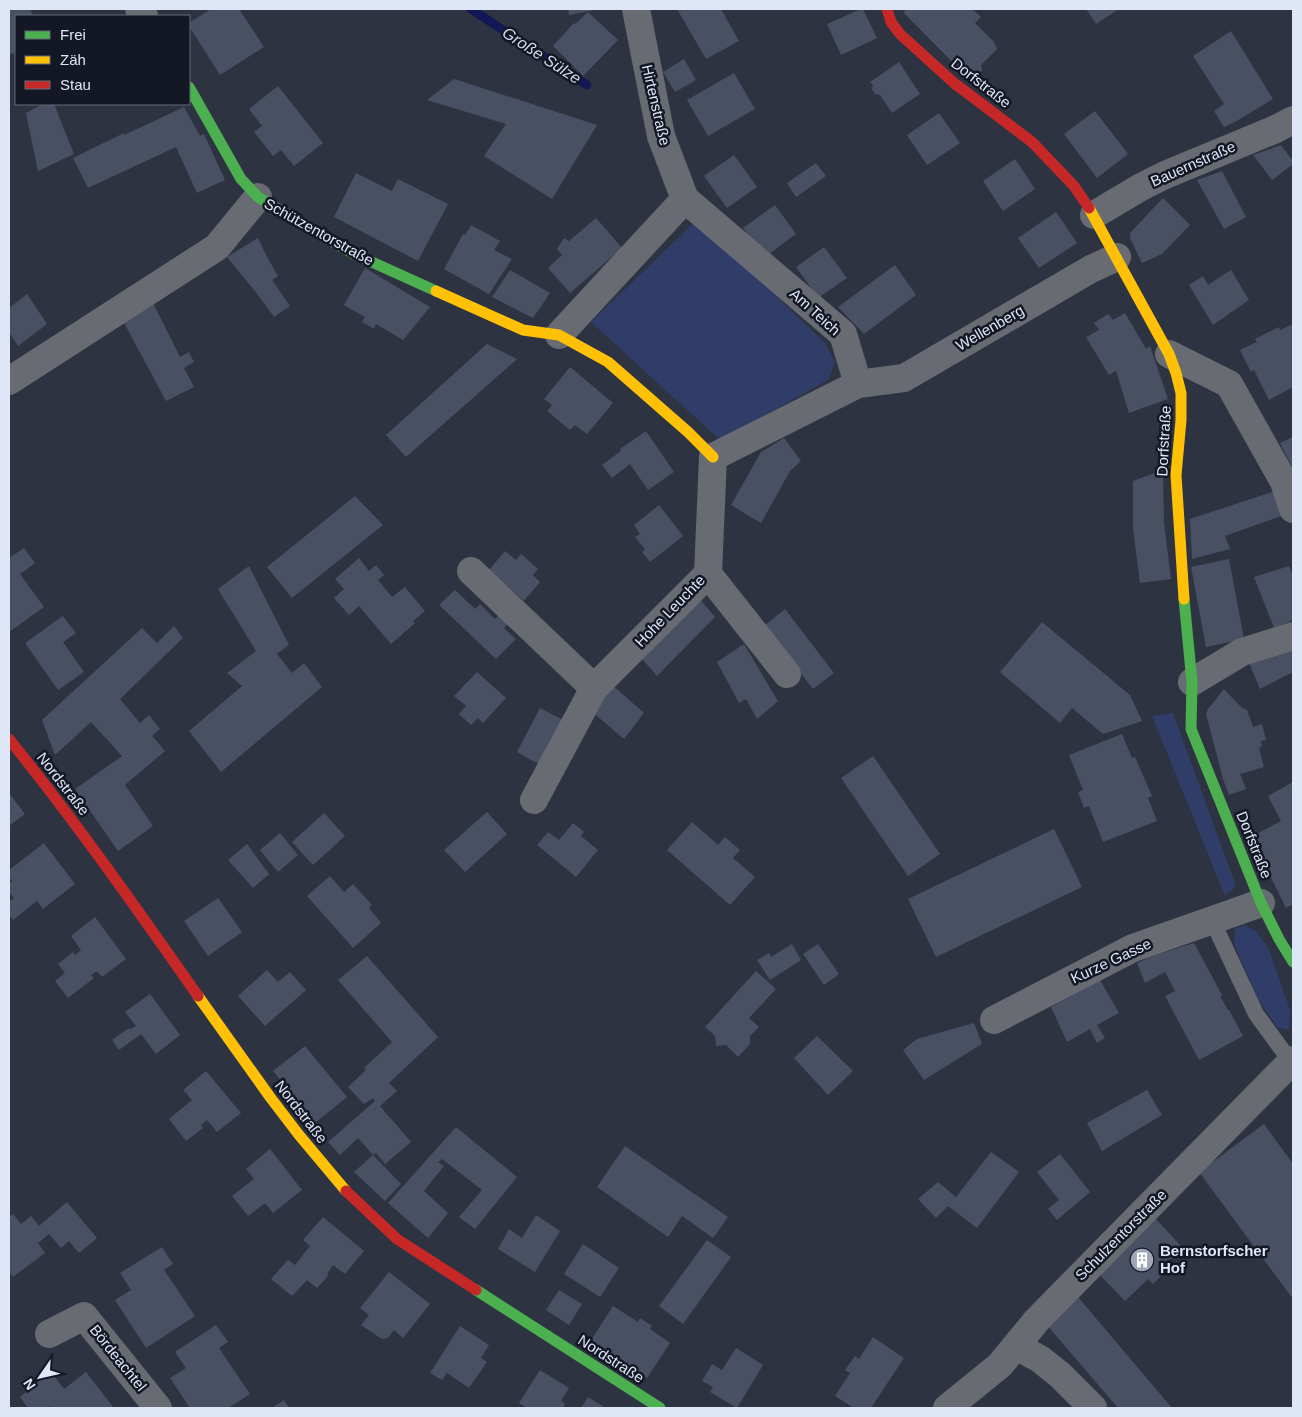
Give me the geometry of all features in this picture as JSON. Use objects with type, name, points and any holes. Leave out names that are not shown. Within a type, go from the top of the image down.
[{"type":"street","name":"Hirtenstraße","points":[[636,9],[661,136],[685,199]]},
{"type":"street","name":"Dorfstraße","points":[[887,9],[891,22],[900,34],[954,83],[1032,142],[1074,186],[1094,215],[1169,354],[1176,373],[1180,393],[1181,420],[1176,475],[1182,574],[1192,682],[1191,729],[1261,902],[1279,939],[1293,962]]},
{"type":"street","points":[[190,89],[241,179],[258,197]]},
{"type":"street","name":"Bauernstraße","points":[[1094,215],[1165,175],[1276,129],[1293,120]]},
{"type":"street","name":"Schützentorstraße","points":[[9,381],[217,247],[258,197],[352,253],[523,330],[559,335]]},
{"type":"street","points":[[685,199],[559,335],[608,362],[688,432],[713,457],[858,384]]},
{"type":"street","name":"Am Teich","points":[[685,199],[843,334],[858,384]]},
{"type":"street","name":"Wellenberg","points":[[858,384],[904,378],[1091,269],[1117,257]]},
{"type":"street","points":[[1169,354],[1229,384],[1284,482],[1293,509]]},
{"type":"street","name":"Hohe Leuchte","points":[[534,800],[594,688],[708,574],[713,457]]},
{"type":"street","points":[[471,571],[594,688]]},
{"type":"street","points":[[708,574],[787,674]]},
{"type":"street","points":[[1192,682],[1242,652],[1293,636]]},
{"type":"street","name":"Nordstraße","points":[[9,739],[49,788],[91,845],[270,1097],[299,1135],[349,1194],[397,1239],[660,1408]]},
{"type":"street","name":"Kurze Gasse","points":[[994,1020],[1133,948],[1261,902]]},
{"type":"street","name":"Schulzentorstraße","points":[[947,1408],[1000,1365],[1037,1320],[1292,1061]]},
{"type":"street","name":"Bördeachtel","points":[[49,1334],[84,1316],[158,1408]]},
{"type":"street","points":[[1016,1346],[1040,1360],[1060,1375],[1093,1408]]},
{"type":"lane","points":[[1212,920],[1256,1014],[1292,1061]]},
{"type":"shaded area","points":[[697,220],[825,343],[835,362],[828,380],[720,440],[591,322]]},
{"type":"shaded area","points":[[1173,713],[1236,886],[1225,896],[1152,716]]},
{"type":"shaded area","points":[[1245,925],[1257,932],[1269,950],[1290,1010],[1289,1030],[1277,1027],[1258,999],[1234,944],[1235,928]]},
{"type":"building","points":[[9,9],[30,9],[33,15],[15,15],[15,52],[9,55]]},
{"type":"building","points":[[211,9],[239,9],[264,47],[220,75],[190,28],[190,22]]},
{"type":"building","points":[[568,9],[595,9],[595,10],[569,15]]},
{"type":"building","points":[[677,9],[721,9],[739,41],[706,59]]},
{"type":"building","points":[[863,9],[877,38],[841,55],[827,24]]},
{"type":"building","points":[[907,9],[972,9],[981,17],[975,23],[994,42],[997,49],[981,65],[982,70],[978,77],[968,78],[903,12]]},
{"type":"building","points":[[1086,9],[1119,9],[1096,24]]},
{"type":"building","points":[[588,12],[618,40],[583,76],[553,46],[574,23]]},
{"type":"building","points":[[1231,31],[1273,99],[1224,127],[1214,111],[1224,104],[1193,56]]},
{"type":"building","points":[[684,59],[696,80],[675,92],[663,72]]},
{"type":"building","points":[[899,62],[920,94],[892,113],[880,95],[875,94],[872,89],[873,85],[870,82]]},
{"type":"building","points":[[734,73],[755,109],[708,136],[687,100]]},
{"type":"building","points":[[454,79],[597,125],[552,199],[484,156],[506,124],[427,100]]},
{"type":"building","points":[[278,86],[323,143],[294,166],[281,150],[273,156],[254,132],[262,126],[249,109]]},
{"type":"building","points":[[41,105],[54,105],[74,154],[38,171],[26,113]]},
{"type":"building","points":[[184,107],[200,136],[204,134],[225,180],[197,193],[176,147],[88,188],[73,158]]},
{"type":"building","points":[[1095,111],[1128,154],[1097,178],[1064,134]]},
{"type":"building","points":[[939,113],[960,143],[927,165],[907,135]]},
{"type":"building","points":[[1281,145],[1293,161],[1293,164],[1272,180],[1253,155]]},
{"type":"building","points":[[734,155],[757,187],[727,208],[704,176]]},
{"type":"building","points":[[1015,159],[1035,189],[1003,211],[983,181]]},
{"type":"building","points":[[816,163],[826,176],[796,197],[787,183]]},
{"type":"building","points":[[1222,171],[1246,217],[1224,229],[1197,180]]},
{"type":"building","points":[[356,173],[392,191],[398,179],[448,204],[418,261],[334,217]]},
{"type":"building","points":[[1163,198],[1190,225],[1162,254],[1142,263],[1130,238],[1130,233]]},
{"type":"building","points":[[775,205],[796,234],[765,257],[743,228]]},
{"type":"building","points":[[1056,212],[1077,243],[1039,268],[1018,238]]},
{"type":"building","points":[[596,218],[622,248],[570,293],[548,268],[562,255],[557,249],[564,238],[569,241]]},
{"type":"building","points":[[471,225],[500,241],[494,250],[512,259],[489,294],[444,269],[463,234],[465,235]]},
{"type":"building","points":[[258,238],[278,276],[272,280],[290,306],[274,317],[227,257]]},
{"type":"building","points":[[824,247],[847,278],[818,298],[796,267]]},
{"type":"building","points":[[895,265],[916,295],[864,334],[838,307]]},
{"type":"building","points":[[365,268],[430,307],[403,340],[376,324],[374,329],[362,322],[365,317],[344,305]]},
{"type":"building","points":[[510,270],[550,293],[533,318],[492,297]]},
{"type":"building","points":[[1231,270],[1249,300],[1213,325],[1189,285],[1203,276],[1208,285]]},
{"type":"building","points":[[27,294],[47,324],[18,346],[9,332],[9,308]]},
{"type":"building","points":[[153,303],[180,357],[189,352],[194,362],[184,368],[194,387],[166,401],[123,321]]},
{"type":"building","points":[[1125,313],[1146,349],[1150,346],[1168,399],[1129,413],[1116,371],[1109,375],[1086,337],[1099,330],[1094,323],[1108,314],[1113,320]]},
{"type":"building","points":[[1293,324],[1293,387],[1269,400],[1254,370],[1251,372],[1240,350],[1257,342],[1255,339],[1279,327],[1280,330]]},
{"type":"building","points":[[487,344],[517,359],[406,457],[386,435]]},
{"type":"building","points":[[570,367],[613,403],[587,434],[575,425],[570,430],[547,411],[552,405],[544,399]]},
{"type":"building","points":[[646,431],[674,472],[648,490],[630,464],[612,478],[602,465],[621,451],[620,449]]},
{"type":"building","points":[[1293,437],[1293,469],[1280,443]]},
{"type":"building","points":[[784,438],[801,461],[790,471],[761,523],[731,505],[761,452]]},
{"type":"building","points":[[1163,470],[1164,523],[1171,579],[1140,583],[1133,528],[1133,481]]},
{"type":"building","points":[[1275,491],[1284,515],[1225,536],[1230,549],[1192,559],[1190,519]]},
{"type":"building","points":[[355,496],[383,525],[292,598],[267,567]]},
{"type":"building","points":[[659,505],[683,536],[650,562],[642,552],[645,549],[635,537],[640,534],[634,525]]},
{"type":"building","points":[[24,548],[35,563],[20,574],[44,607],[9,632],[9,558]]},
{"type":"building","points":[[505,551],[516,560],[521,554],[538,569],[533,575],[540,582],[524,601],[489,570]]},
{"type":"building","points":[[359,558],[369,571],[376,565],[384,575],[378,580],[392,597],[405,587],[425,611],[413,621],[415,623],[391,644],[359,606],[349,615],[334,598],[344,589],[335,579]]},
{"type":"building","points":[[1229,559],[1244,639],[1206,647],[1191,567]]},
{"type":"building","points":[[249,566],[289,645],[277,654],[292,673],[304,663],[322,687],[221,772],[189,731],[242,686],[227,673],[256,651],[218,589]]},
{"type":"building","points":[[1289,566],[1293,576],[1293,620],[1274,628],[1254,577]]},
{"type":"building","points":[[455,590],[475,609],[480,604],[495,619],[505,609],[514,617],[504,628],[516,639],[496,659],[439,605]]},
{"type":"building","points":[[698,597],[715,617],[657,676],[637,653]]},
{"type":"building","points":[[785,609],[834,673],[813,689],[764,626]]},
{"type":"building","points":[[63,616],[76,633],[63,642],[84,672],[58,690],[25,643]]},
{"type":"building","points":[[1042,622],[1130,695],[1142,721],[1103,734],[1072,708],[1060,723],[1000,672]]},
{"type":"building","points":[[174,626],[183,638],[120,699],[140,723],[149,715],[160,729],[152,736],[165,751],[125,785],[153,826],[118,851],[75,789],[122,756],[91,722],[55,755],[42,720],[142,628],[157,643]]},
{"type":"building","points":[[1293,641],[1293,672],[1260,689],[1247,658]]},
{"type":"building","points":[[744,644],[778,701],[757,719],[746,699],[739,703],[717,662]]},
{"type":"building","points":[[477,672],[506,698],[483,723],[478,718],[471,725],[459,714],[466,706],[454,696]]},
{"type":"building","points":[[610,683],[644,713],[624,739],[590,710]]},
{"type":"building","points":[[1224,689],[1242,708],[1247,710],[1253,727],[1262,724],[1266,740],[1261,741],[1262,746],[1259,748],[1264,767],[1240,774],[1246,789],[1229,795],[1206,714]]},
{"type":"building","points":[[540,708],[567,722],[542,766],[517,752]]},
{"type":"building","points":[[1122,734],[1132,758],[1135,757],[1152,796],[1148,798],[1157,821],[1103,842],[1089,806],[1084,808],[1078,792],[1083,790],[1069,755]]},
{"type":"building","points":[[873,756],[940,854],[908,876],[841,778]]},
{"type":"building","points":[[1293,782],[1293,904],[1286,908],[1251,837],[1281,821],[1268,796]]},
{"type":"building","points":[[9,793],[25,814],[9,826]]},
{"type":"building","points":[[487,812],[507,834],[465,872],[444,850]]},
{"type":"building","points":[[324,813],[345,836],[313,865],[292,842]]},
{"type":"building","points":[[692,822],[718,845],[725,837],[740,850],[733,858],[755,877],[730,905],[667,850]]},
{"type":"building","points":[[573,823],[584,832],[581,836],[598,850],[576,877],[537,845],[548,832],[559,840]]},
{"type":"building","points":[[1054,829],[1082,887],[936,957],[908,899]]},
{"type":"building","points":[[280,833],[298,855],[278,872],[260,850]]},
{"type":"building","points":[[44,843],[75,884],[43,909],[37,901],[13,920],[9,915],[9,902],[14,898],[9,892],[9,884],[12,881],[9,877],[9,870]]},
{"type":"building","points":[[247,844],[269,874],[253,888],[228,860]]},
{"type":"building","points":[[330,876],[344,892],[353,884],[372,905],[369,908],[381,923],[353,948],[307,896]]},
{"type":"building","points":[[218,898],[242,932],[208,956],[184,921]]},
{"type":"building","points":[[95,917],[126,959],[102,977],[97,971],[91,975],[94,978],[68,998],[55,981],[65,973],[58,964],[73,952],[75,955],[81,950],[71,936]]},
{"type":"building","points":[[1194,943],[1222,995],[1220,996],[1243,1036],[1199,1060],[1165,996],[1175,991],[1165,972],[1145,983],[1137,963],[1155,955]]},
{"type":"building","points":[[792,944],[801,960],[770,980],[757,960],[769,953],[771,957]]},
{"type":"building","points":[[818,944],[839,974],[824,985],[803,954]]},
{"type":"building","points":[[367,956],[438,1037],[389,1083],[397,1091],[380,1106],[411,1142],[385,1164],[376,1153],[373,1155],[358,1138],[340,1155],[328,1142],[375,1101],[373,1098],[364,1104],[348,1087],[366,1070],[364,1068],[392,1042],[338,980]]},
{"type":"building","points":[[267,970],[278,982],[290,972],[306,990],[265,1026],[238,996]]},
{"type":"building","points":[[756,971],[776,989],[749,1018],[759,1027],[750,1036],[750,1044],[738,1057],[726,1045],[716,1046],[715,1036],[705,1027]]},
{"type":"building","points":[[1100,980],[1119,1013],[1097,1025],[1105,1038],[1097,1043],[1090,1029],[1067,1042],[1051,1007]]},
{"type":"building","points":[[150,994],[180,1035],[156,1054],[141,1034],[119,1050],[112,1040],[129,1028],[136,1026],[125,1012]]},
{"type":"building","points":[[974,1023],[982,1044],[924,1080],[903,1050],[917,1039]]},
{"type":"building","points":[[817,1036],[853,1071],[828,1095],[794,1058]]},
{"type":"building","points":[[305,1046],[347,1097],[315,1123],[273,1071]]},
{"type":"building","points":[[206,1071],[241,1113],[217,1132],[207,1120],[201,1125],[203,1128],[186,1141],[169,1119],[192,1100],[183,1090]]},
{"type":"building","points":[[1147,1090],[1162,1115],[1102,1151],[1087,1123]]},
{"type":"building","points":[[1264,1124],[1293,1164],[1293,1299],[1199,1172]]},
{"type":"building","points":[[456,1127],[517,1177],[475,1229],[459,1217],[482,1190],[442,1159],[438,1162],[444,1166],[424,1191],[448,1213],[428,1238],[388,1203]]},
{"type":"building","points":[[625,1146],[728,1217],[713,1238],[682,1216],[668,1237],[597,1187]]},
{"type":"building","points":[[270,1149],[302,1190],[273,1213],[265,1203],[248,1216],[232,1196],[254,1179],[246,1169]]},
{"type":"building","points":[[991,1152],[1019,1172],[977,1228],[948,1206],[936,1218],[918,1199],[938,1182],[956,1197]]},
{"type":"building","points":[[1060,1154],[1090,1192],[1057,1220],[1048,1209],[1059,1200],[1037,1172]]},
{"type":"building","points":[[373,1155],[401,1184],[385,1201],[354,1172]]},
{"type":"building","points":[[67,1202],[97,1238],[79,1253],[69,1241],[61,1248],[49,1234],[38,1243],[45,1253],[13,1277],[9,1271],[9,1217],[13,1214],[21,1224],[31,1216],[39,1226]]},
{"type":"building","points":[[536,1215],[560,1231],[535,1272],[498,1249],[509,1229],[522,1238]]},
{"type":"building","points":[[323,1217],[364,1251],[345,1274],[333,1265],[327,1274],[329,1275],[317,1288],[307,1280],[292,1296],[271,1279],[288,1260],[295,1265],[310,1246],[303,1240]]},
{"type":"building","name":"Bernstorfscher Hof","points":[[1155,1218],[1181,1246],[1174,1258],[1167,1260],[1160,1267],[1165,1272],[1153,1284],[1148,1279],[1125,1301],[1098,1273]]},
{"type":"building","points":[[707,1240],[731,1257],[683,1324],[659,1306]]},
{"type":"building","points":[[583,1244],[619,1268],[600,1297],[564,1274]]},
{"type":"building","points":[[162,1247],[173,1264],[164,1270],[195,1316],[146,1348],[115,1300],[131,1290],[120,1273]]},
{"type":"building","points":[[389,1272],[430,1304],[403,1338],[394,1330],[388,1338],[382,1339],[361,1325],[369,1315],[360,1308]]},
{"type":"building","points":[[559,1290],[582,1304],[569,1325],[546,1310]]},
{"type":"building","points":[[1078,1297],[1172,1408],[1118,1408],[1046,1324]]},
{"type":"building","points":[[613,1306],[638,1322],[640,1318],[652,1326],[650,1329],[670,1343],[647,1378],[590,1342]]},
{"type":"building","points":[[216,1325],[228,1342],[219,1348],[250,1394],[228,1408],[190,1408],[170,1378],[186,1368],[175,1352]]},
{"type":"building","points":[[460,1326],[489,1345],[481,1358],[487,1362],[469,1388],[447,1373],[442,1380],[430,1373]]},
{"type":"building","points":[[873,1337],[904,1358],[871,1408],[854,1408],[835,1396],[850,1373],[845,1370],[855,1356],[859,1359]]},
{"type":"building","points":[[736,1348],[763,1365],[737,1408],[710,1392],[713,1387],[702,1381],[712,1364],[722,1370]]},
{"type":"building","points":[[540,1370],[569,1388],[561,1401],[565,1404],[563,1408],[527,1408],[519,1403]]},
{"type":"building","points":[[51,1372],[64,1389],[86,1372],[114,1408],[50,1408],[49,1406],[46,1408],[28,1408],[20,1397]]},
{"type":"building","points":[[588,1397],[606,1408],[581,1408]]},
{"type":"building","points":[[284,1400],[289,1408],[272,1408]]},
{"type":"waterway","name":"Große Sülze","points":[[471,9],[587,85]]},
{"type":"traffic: fast","points":[[190,89],[241,179],[258,197],[352,253],[436,291]]},
{"type":"traffic: fast","points":[[1184,599],[1192,682],[1191,729],[1261,903],[1293,962]]},
{"type":"traffic: fast","points":[[476,1290],[660,1408]]},
{"type":"traffic: slow","points":[[1089,208],[1169,354],[1181,393],[1181,420],[1176,475],[1184,599]]},
{"type":"traffic: slow","points":[[436,291],[523,330],[559,335],[608,362],[688,432],[713,457]]},
{"type":"traffic: slow","points":[[198,996],[270,1097],[346,1191]]},
{"type":"traffic: jam","points":[[887,9],[891,22],[900,34],[954,83],[1032,142],[1074,186],[1089,208]]},
{"type":"traffic: jam","points":[[9,739],[82,834],[198,996]]},
{"type":"traffic: jam","points":[[346,1191],[397,1239],[476,1290]]},
{"type":"place","name":"Bernstorfscher Hof","points":[[1142,1260]]}]
